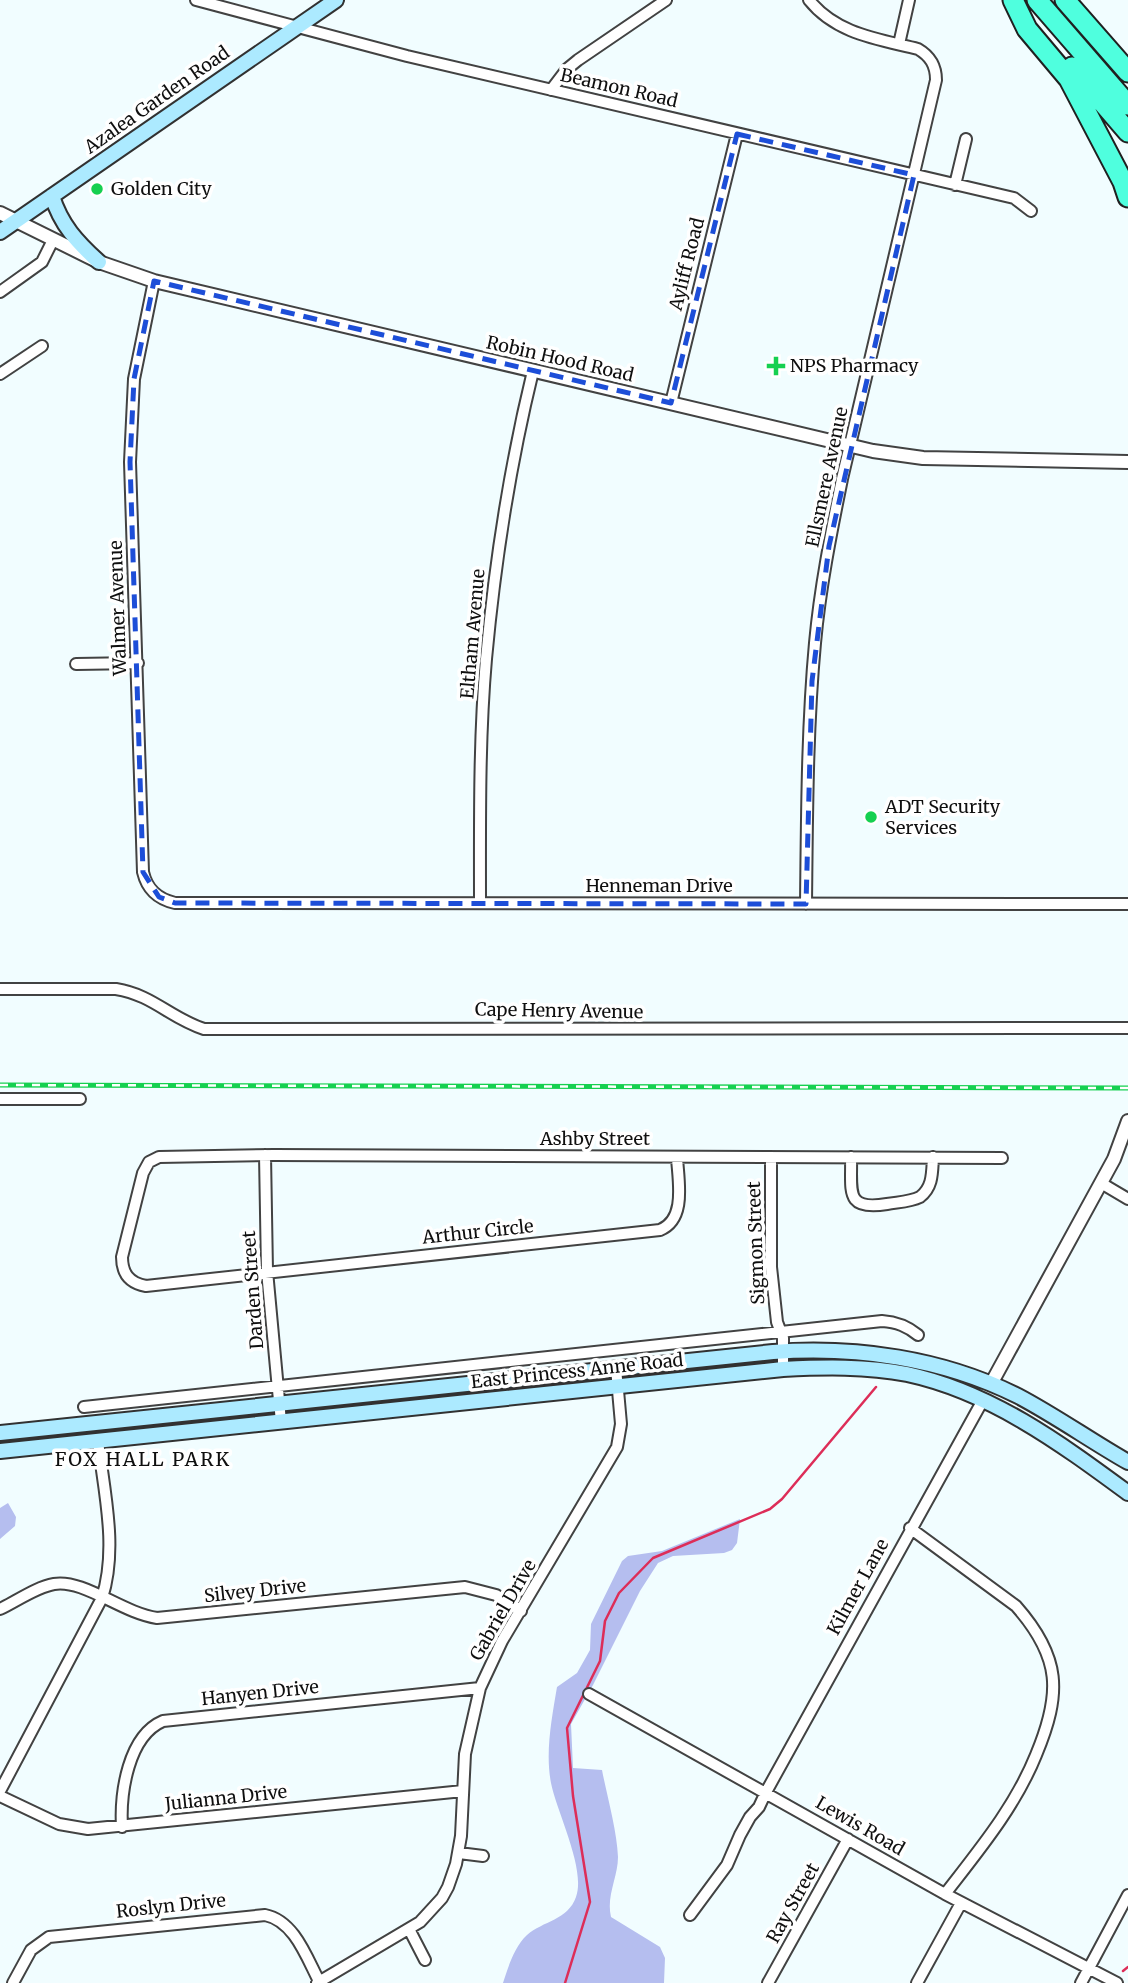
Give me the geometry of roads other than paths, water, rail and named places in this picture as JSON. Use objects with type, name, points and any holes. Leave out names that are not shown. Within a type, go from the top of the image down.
[{"type":"highway","points":[[1013,0],[1128,132]]},
{"type":"highway","points":[[1013,0],[1027,29],[1069,79],[1123,182],[1128,197]]},
{"type":"highway","points":[[1037,0],[1128,105]]},
{"type":"highway","points":[[1065,0],[1128,72]]},
{"type":"main road","name":"Azalea Garden Road","points":[[0,232],[336,0]]},
{"type":"main road","points":[[52,196],[71,235],[99,262]]},
{"type":"main road","name":"East Princess Anne Road","points":[[0,1433],[814,1349],[871,1353],[966,1374],[1009,1413],[1072,1451],[1128,1493]]},
{"type":"main road","name":"East Princess Anne Road","points":[[0,1451],[783,1369],[846,1367],[906,1374],[958,1390],[986,1392]]},
{"type":"main road","points":[[986,1392],[1016,1395],[1128,1462]]},
{"type":"street","name":"Beamon Road","points":[[196,0],[407,56],[1014,198],[1031,211]]},
{"type":"street","points":[[551,90],[567,69],[578,60],[666,0]]},
{"type":"street","name":"Ellsmere Avenue","points":[[806,904],[807,755],[815,640],[829,545],[936,74],[925,53],[839,26],[819,12],[809,0]]},
{"type":"street","points":[[899,44],[909,0]]},
{"type":"street","name":"Ayliff Road","points":[[671,403],[737,134]]},
{"type":"street","points":[[955,184],[966,139]]},
{"type":"street","name":"Robin Hood Road","points":[[0,213],[99,262],[154,281],[850,446],[923,458],[1128,462]]},
{"type":"street","points":[[0,292],[42,262],[53,240]]},
{"type":"street","name":"Walmer Avenue","points":[[154,281],[136,369],[131,421],[130,482],[143,872],[148,886],[159,897],[175,903],[191,903]]},
{"type":"street","points":[[0,374],[42,346]]},
{"type":"street","name":"Eltham Avenue","points":[[480,903],[480,787],[486,661],[506,501],[533,371]]},
{"type":"street","points":[[76,664],[138,663]]},
{"type":"street","name":"Henneman Drive","points":[[191,903],[1128,904]]},
{"type":"street","name":"Cape Henry Avenue","points":[[0,989],[129,991],[145,996],[186,1022],[204,1029],[1128,1028]]},
{"type":"street","points":[[0,1099],[80,1099]]},
{"type":"street","name":"Kilmer Lane","points":[[690,1914],[727,1865],[745,1826],[760,1807],[1114,1159],[1128,1121]]},
{"type":"street","name":"Ashby Street","points":[[218,1277],[146,1286],[132,1282],[122,1265],[122,1257],[145,1168],[149,1162],[159,1157],[265,1155],[1002,1158]]},
{"type":"street","name":"Darden Street","points":[[265,1155],[267,1271],[281,1422]]},
{"type":"street","name":"Arthur Circle","points":[[218,1277],[660,1230],[672,1223],[678,1210],[677,1157]]},
{"type":"street","name":"Sigmon Street","points":[[771,1157],[771,1267],[777,1322],[781,1331],[783,1369]]},
{"type":"street","points":[[851,1157],[854,1198],[858,1203],[869,1207],[920,1198],[932,1180],[933,1157]]},
{"type":"street","points":[[1101,1183],[1128,1199]]},
{"type":"street","points":[[84,1407],[883,1321],[909,1327],[918,1335]]},
{"type":"street","name":"Gabriel Drive","points":[[319,1983],[420,1922],[442,1898],[448,1887],[459,1853],[469,1728],[480,1688],[493,1659],[617,1447],[621,1424],[617,1368]]},
{"type":"street","points":[[0,1793],[102,1598],[108,1579],[110,1553],[98,1441]]},
{"type":"street","points":[[911,1528],[1016,1606],[1029,1621],[1043,1643],[1054,1696],[1049,1723],[1027,1777],[992,1833],[945,1894]]},
{"type":"street","name":"Silvey Drive","points":[[0,1609],[53,1584],[79,1586],[144,1616],[170,1618],[465,1587],[496,1595],[521,1611]]},
{"type":"street","name":"Hanyen Drive","points":[[122,1827],[121,1797],[128,1769],[148,1731],[163,1721],[480,1688]]},
{"type":"street","name":"Lewis Road","points":[[589,1694],[961,1903],[1117,1983]]},
{"type":"street","name":"Julianna Drive","points":[[0,1793],[59,1824],[88,1829],[463,1791]]},
{"type":"street","name":"Ray Street","points":[[768,1983],[848,1839]]},
{"type":"street","points":[[459,1853],[483,1856]]},
{"type":"street","points":[[1081,1983],[1128,1895]]},
{"type":"street","points":[[917,1983],[961,1903]]},
{"type":"street","name":"Roslyn Drive","points":[[13,1983],[31,1950],[49,1937],[265,1915],[288,1926],[319,1983]]},
{"type":"street","points":[[409,1929],[425,1960]]},
{"type":"waterway","points":[[565,1983],[590,1902],[573,1796],[567,1728],[600,1661],[605,1621],[619,1593],[653,1558],[770,1509],[782,1499],[876,1387]]},
{"type":"waterway","points":[[1123,1971],[1128,1967]]},
{"type":"railway","points":[[0,1085],[1128,1088]]},
{"type":"place","name":"Golden City","points":[[97,189]]},
{"type":"place","name":"NPS Pharmacy","points":[[776,366]]},
{"type":"place","name":"ADT Security Services","points":[[871,817]]},
{"type":"district","name":"FOX HALL PARK","points":[[143,1459]]}]
